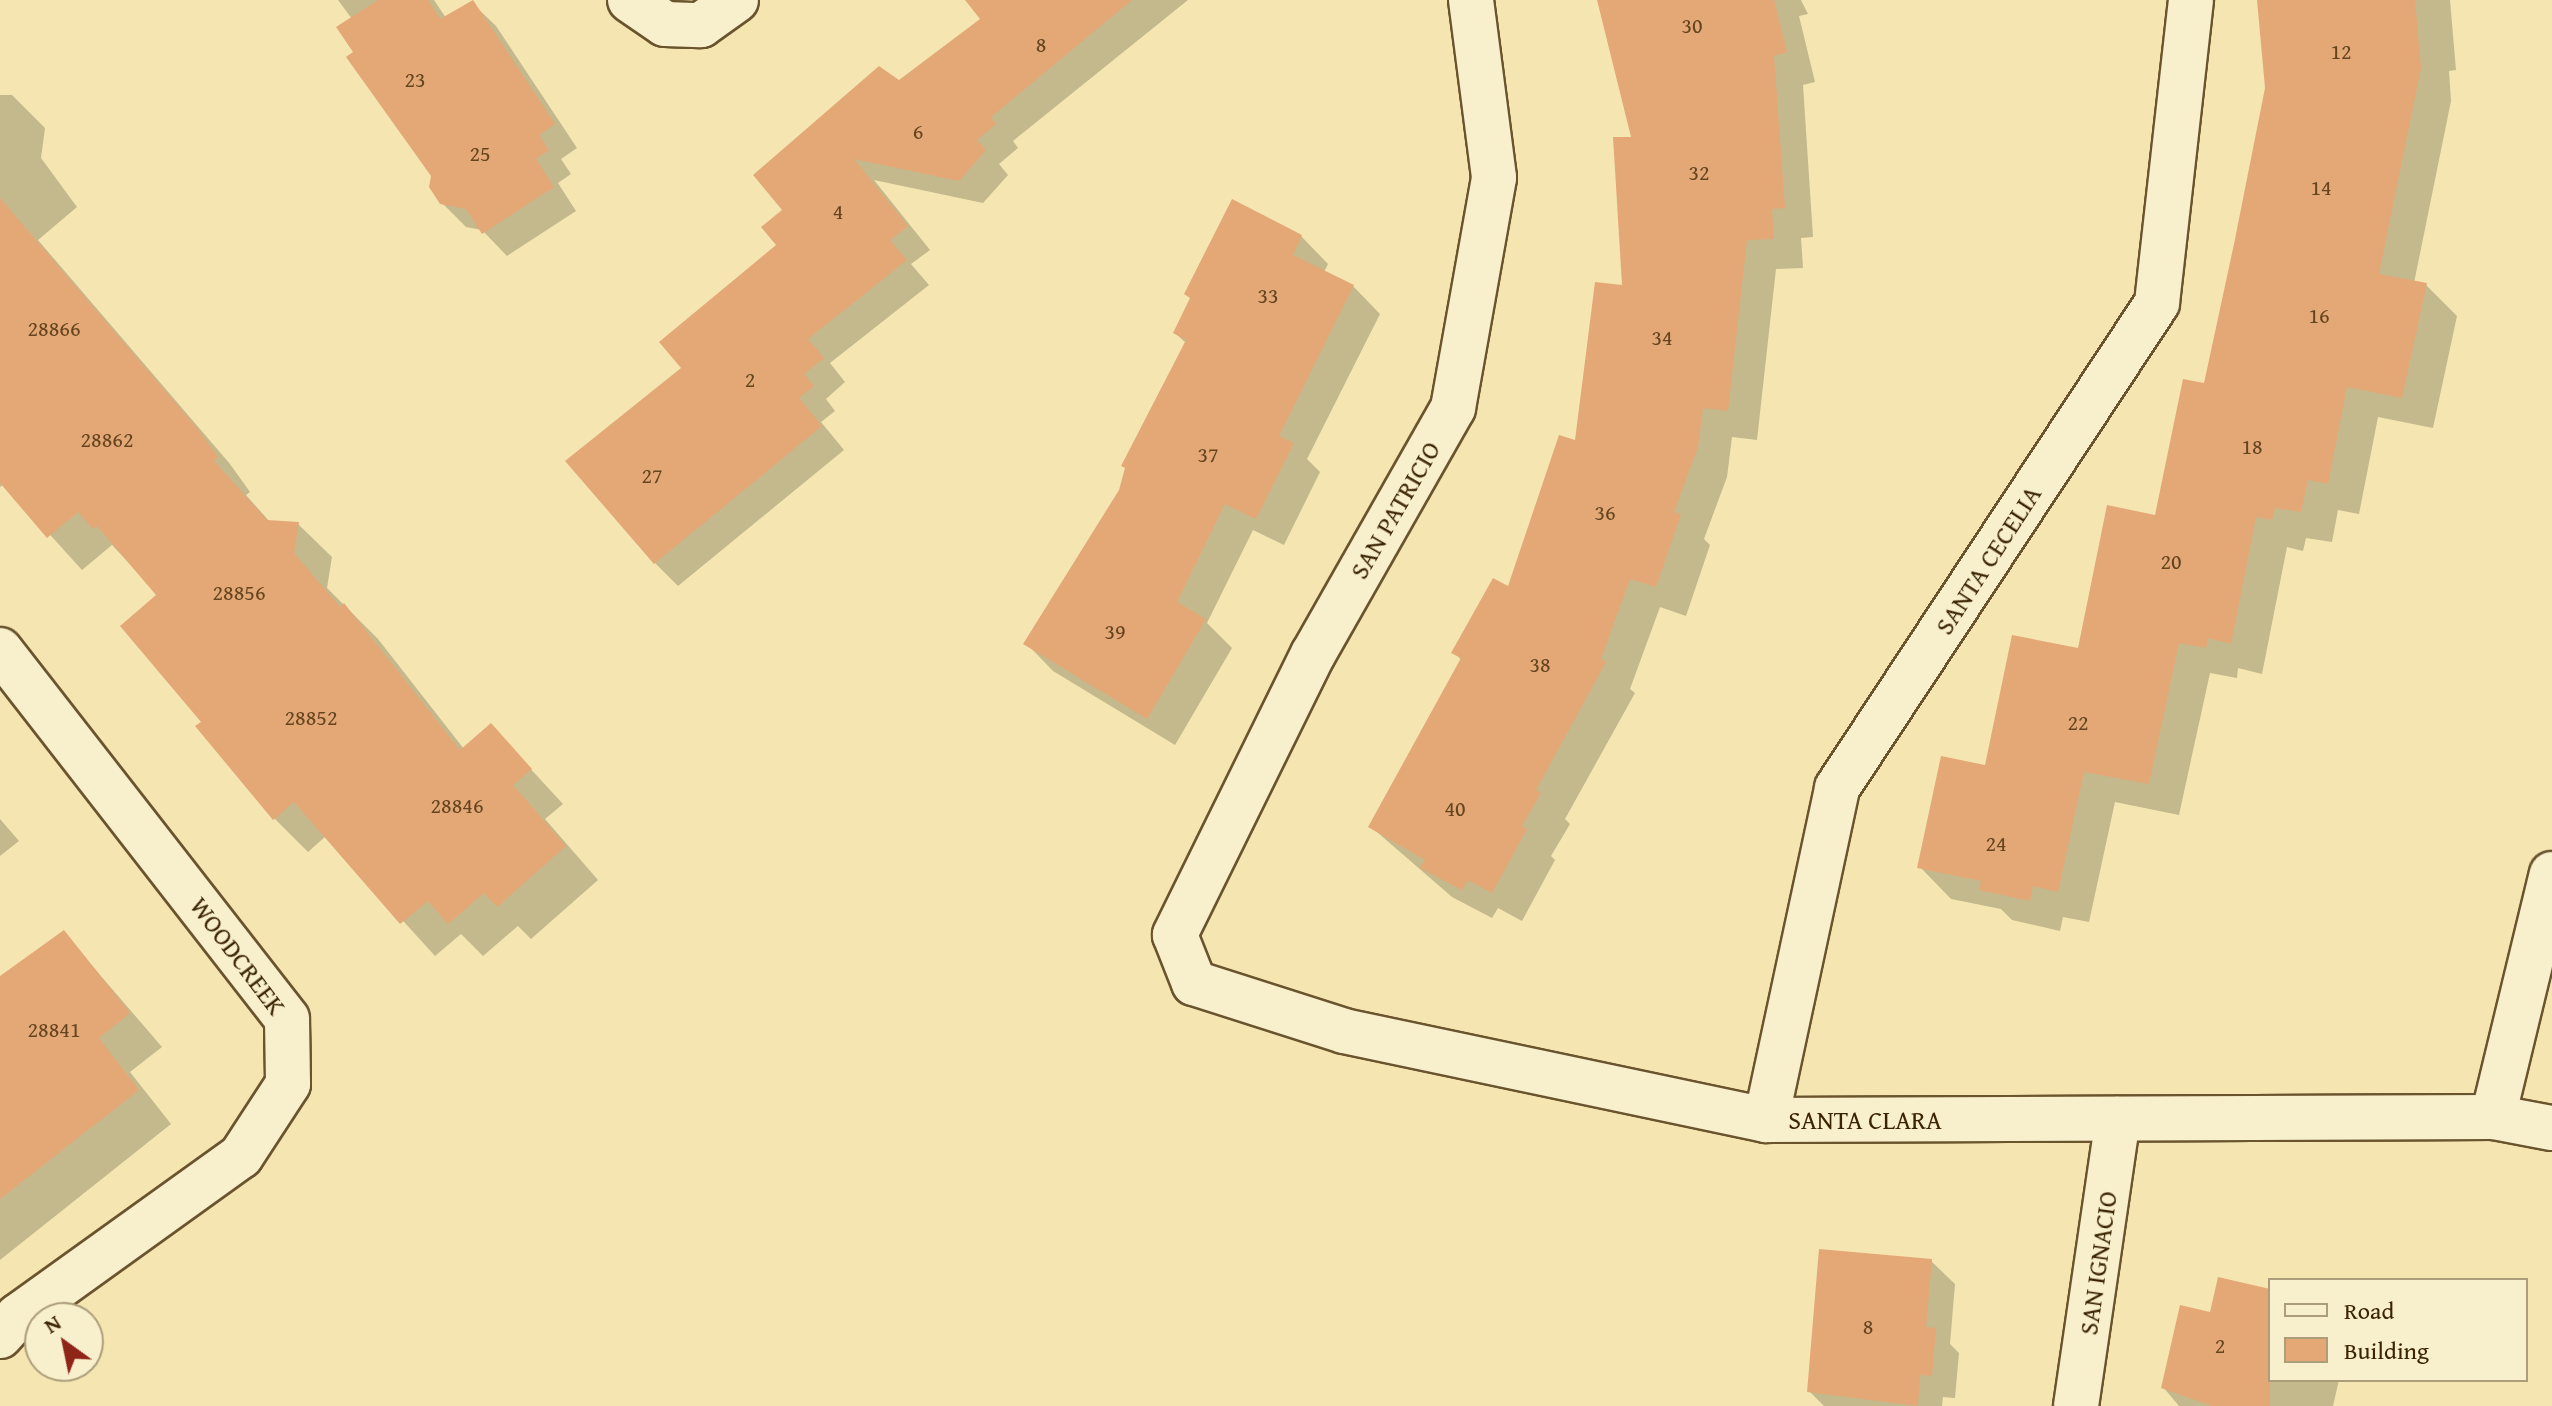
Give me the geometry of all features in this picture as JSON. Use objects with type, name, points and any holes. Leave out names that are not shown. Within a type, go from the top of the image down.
[{"type":"street","points":[[630,0],[665,24],[701,25],[736,0]]},
{"type":"street","name":"SAN PATRICIO","points":[[1194,983],[1175,935],[1313,654],[1453,408],[1494,178],[1471,0]]},
{"type":"street","name":"SANTA CECELIA","points":[[1766,1120],[1837,788],[2157,303],[2191,0]]},
{"type":"street","name":"WOODCREEK","points":[[0,650],[287,1019],[288,1084],[241,1156],[18,1316],[0,1336]]},
{"type":"street","points":[[2493,1117],[2552,874]]},
{"type":"street","name":"SANTA CLARA","points":[[1194,983],[1344,1031],[1766,1120],[2493,1117],[2552,1128]]},
{"type":"street","name":"SAN IGNACIO","points":[[2076,1406],[2118,1119]]},
{"type":"building","points":[[378,0],[428,0],[440,19],[473,0],[555,124],[539,135],[549,150],[536,159],[554,187],[482,234],[466,209],[440,204],[429,187],[431,176],[346,57],[353,52],[336,27]]},
{"type":"building","points":[[965,0],[1132,0],[991,117],[996,124],[977,140],[986,150],[959,181],[854,159],[908,226],[890,240],[907,260],[808,339],[824,358],[804,374],[814,386],[799,398],[822,426],[654,564],[565,461],[681,368],[659,342],[776,245],[761,227],[782,210],[753,175],[879,66],[899,80],[980,19]]},
{"type":"building","points":[[1597,0],[1774,0],[1787,52],[1774,56],[1785,208],[1772,209],[1774,239],[1747,240],[1728,411],[1703,408],[1698,447],[1674,512],[1681,514],[1656,587],[1630,579],[1601,659],[1606,662],[1536,790],[1541,793],[1522,826],[1527,829],[1492,893],[1468,880],[1462,890],[1420,868],[1425,860],[1368,827],[1461,658],[1451,653],[1493,578],[1508,586],[1559,435],[1575,440],[1595,282],[1622,285],[1613,137],[1631,137]]},
{"type":"building","points":[[2257,0],[2415,0],[2421,68],[2379,274],[2427,283],[2402,398],[2347,387],[2328,484],[2308,480],[2301,512],[2275,508],[2272,520],[2256,517],[2231,644],[2208,638],[2206,648],[2179,643],[2149,784],[2084,772],[2058,892],[2033,886],[2030,901],[1979,890],[1981,881],[1917,868],[1941,756],[1985,765],[2012,635],[2078,648],[2107,505],[2155,515],[2183,379],[2204,383],[2265,88]]},
{"type":"building","points":[[0,198],[197,428],[218,457],[214,461],[267,520],[299,522],[294,553],[340,607],[344,603],[460,750],[491,723],[532,769],[513,785],[566,846],[497,907],[484,893],[448,924],[428,901],[400,924],[294,802],[273,820],[195,726],[201,722],[120,626],[156,595],[97,526],[93,529],[78,512],[47,538],[0,483]]},
{"type":"building","points":[[1232,199],[1302,235],[1293,255],[1354,285],[1279,436],[1294,443],[1256,519],[1225,504],[1177,602],[1206,619],[1147,719],[1023,644],[1119,490],[1125,468],[1121,466],[1186,340],[1173,333],[1190,298],[1184,294]]},
{"type":"building","points":[[64,930],[130,1013],[99,1038],[139,1090],[0,1199],[0,976]]},
{"type":"building","points":[[1819,1249],[1932,1259],[1926,1327],[1936,1328],[1932,1376],[1920,1375],[1918,1406],[1807,1392]]},
{"type":"building","points":[[2218,1277],[2268,1289],[2270,1406],[2212,1406],[2161,1388],[2180,1305],[2210,1312]]}]
